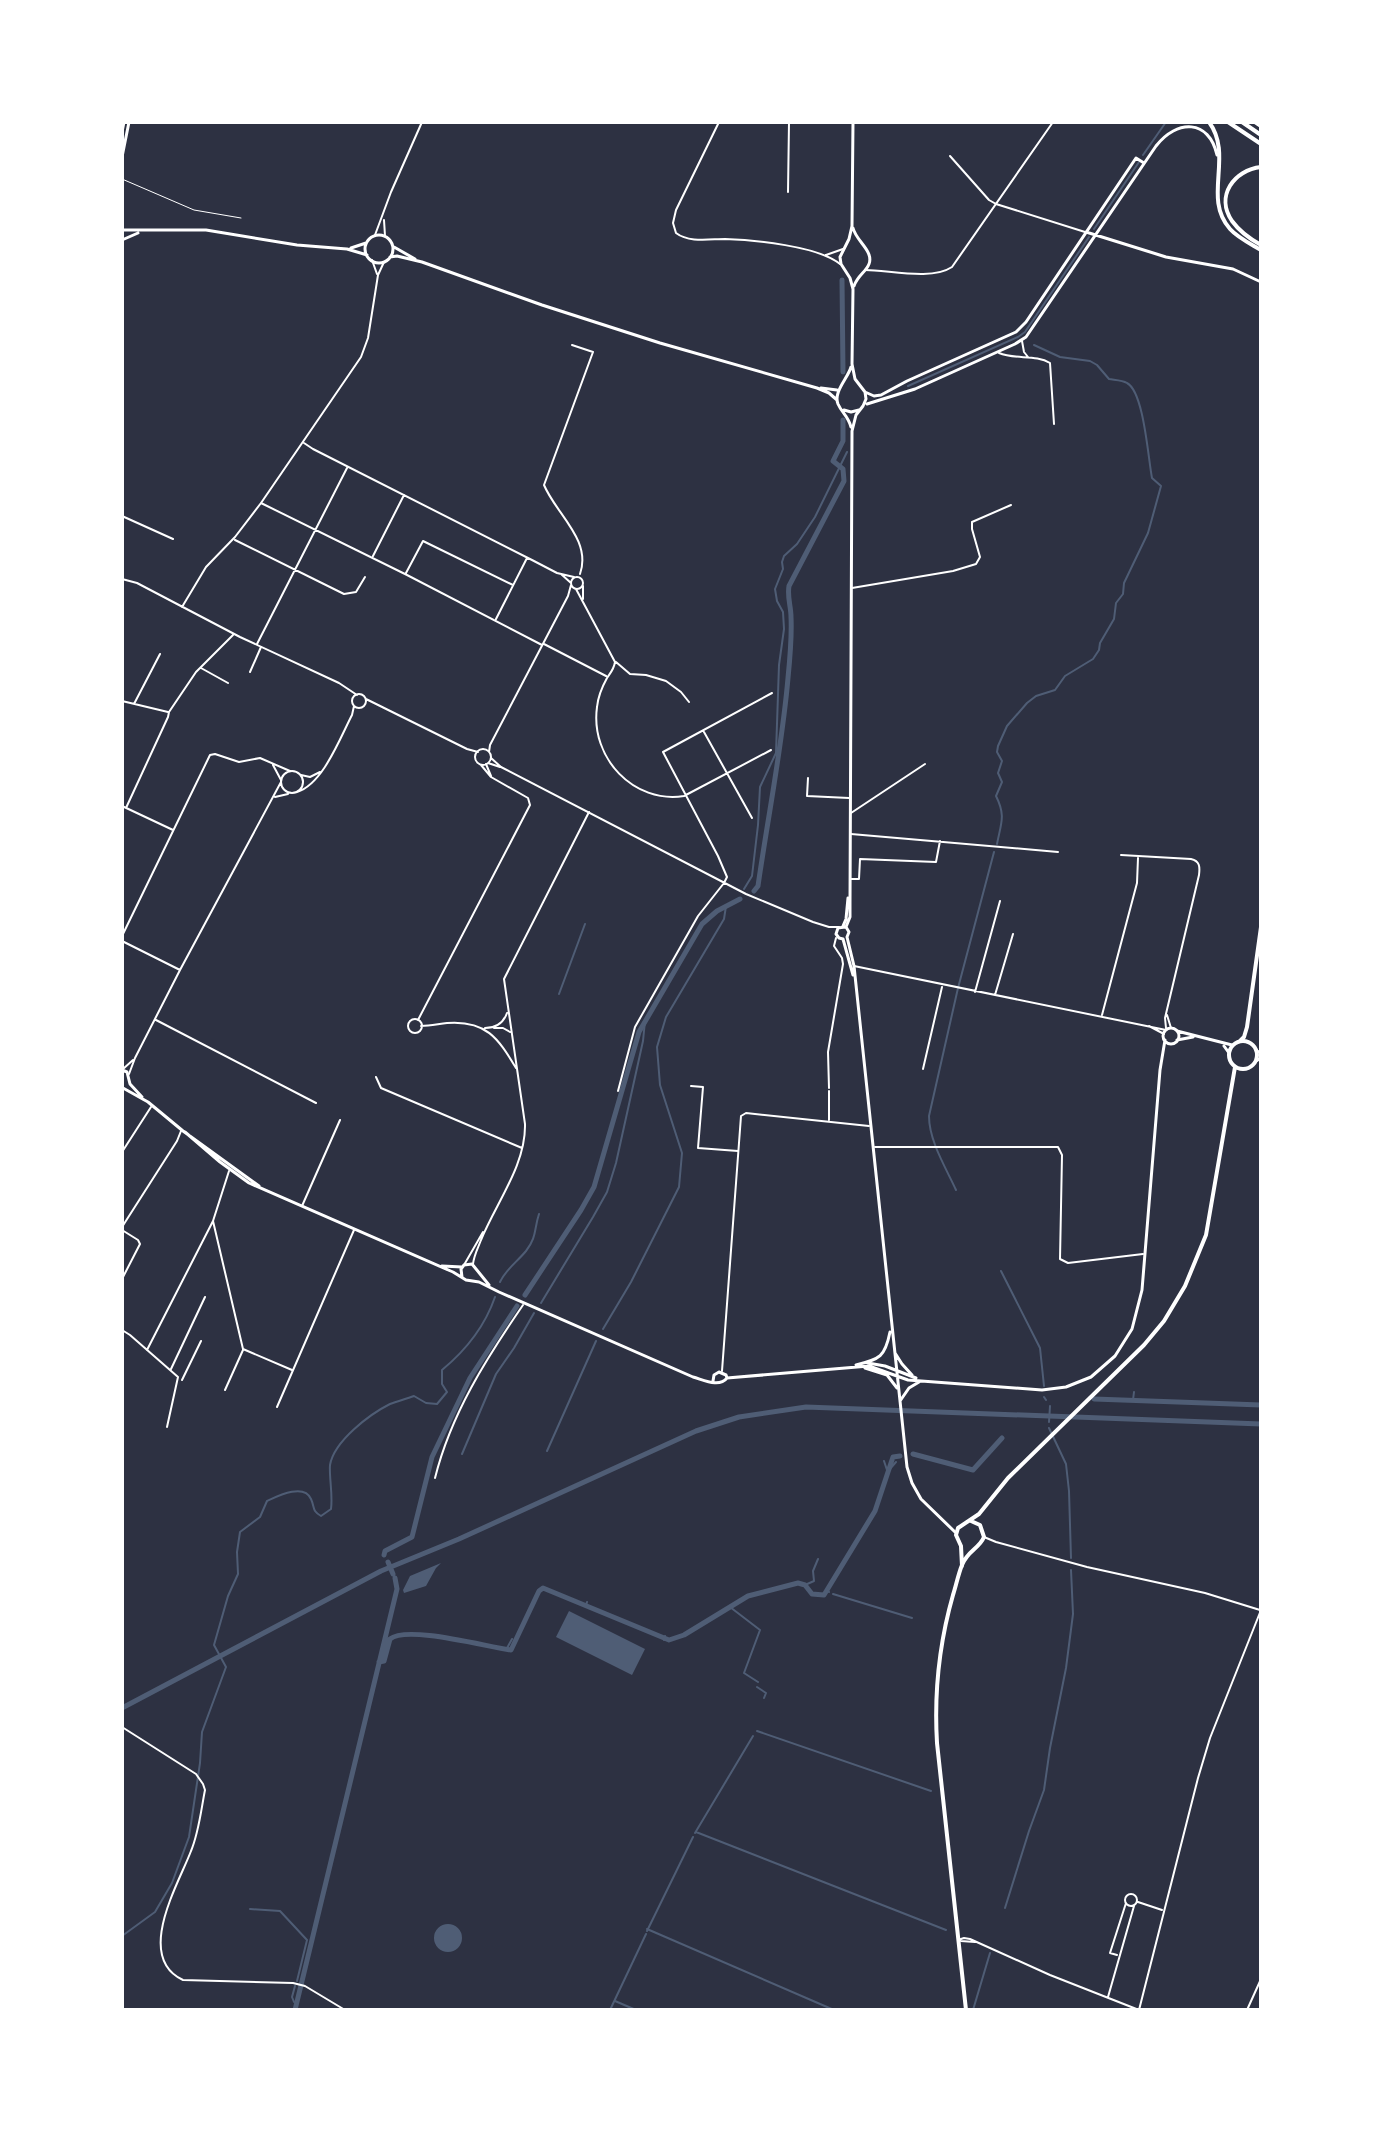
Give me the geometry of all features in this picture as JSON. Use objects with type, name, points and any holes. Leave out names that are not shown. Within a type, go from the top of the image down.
[{"type":"main road","points":[[1209,122],[1219,143],[1219,204],[1224,219],[1234,233],[1261,248]]},
{"type":"main road","points":[[1228,122],[1261,144]]},
{"type":"main road","points":[[1242,122],[1261,135]]},
{"type":"main road","points":[[1256,122],[1261,125]]},
{"type":"main road","points":[[1261,167],[1247,170],[1236,177],[1228,187],[1225,204],[1238,229],[1261,248]]},
{"type":"main road","points":[[1247,1027],[1251,1043],[1259,1056],[1250,1068],[1243,1069],[1235,1067],[1229,1053],[1232,1045],[1244,1037],[1247,1027],[1261,927]]},
{"type":"main road","points":[[1240,1041],[1251,1043]]},
{"type":"main road","points":[[962,1566],[961,1546],[956,1533],[961,1524],[970,1521],[982,1510],[996,1491],[1144,1345],[1164,1321],[1194,1270],[1206,1235],[1235,1067]]},
{"type":"main road","points":[[1233,1082],[1243,1069]]},
{"type":"main road","points":[[966,2010],[937,1743],[936,1701],[944,1634],[962,1566],[972,1549],[983,1539],[980,1525],[982,1510]]},
{"type":"main road","points":[[970,1521],[980,1525]]},
{"type":"main road","points":[[961,1546],[972,1549]]},
{"type":"street","points":[[122,132],[126,122]]},
{"type":"street","points":[[122,157],[126,122]]},
{"type":"street","points":[[347,249],[367,242],[375,235],[422,122]]},
{"type":"street","points":[[719,122],[675,213],[673,223],[676,233],[688,238],[767,243],[825,255],[854,274],[863,271],[937,273],[949,270],[1053,122]]},
{"type":"street","points":[[788,192],[789,122]]},
{"type":"street","points":[[853,122],[852,226],[840,257],[853,289],[852,364],[855,379],[865,392],[874,396],[1016,332],[1026,322],[1136,158],[1144,163]]},
{"type":"street","points":[[844,410],[851,412],[915,389],[1022,340],[1031,332],[1165,135],[1178,128],[1194,127],[1205,133],[1213,143],[1219,178]]},
{"type":"street","points":[[950,156],[996,204],[1166,257],[1233,269],[1261,282]]},
{"type":"street","points":[[384,214],[385,236],[393,246],[422,262]]},
{"type":"street","points":[[852,226],[856,239],[869,253],[869,262],[858,275],[853,289]]},
{"type":"street","points":[[122,230],[197,229],[297,245],[347,249],[367,255],[378,275]]},
{"type":"street","points":[[122,240],[142,231]]},
{"type":"street","points":[[375,235],[385,236]]},
{"type":"street","points":[[367,242],[367,255]]},
{"type":"street","points":[[825,255],[853,243],[863,246]]},
{"type":"street","points":[[390,257],[393,246]]},
{"type":"street","points":[[182,607],[206,567],[261,503],[355,367],[365,348],[373,316],[378,275],[390,257],[422,262],[601,324],[817,388],[837,400],[852,431]]},
{"type":"street","points":[[372,260],[384,262]]},
{"type":"street","points":[[869,262],[879,271]]},
{"type":"street","points":[[1022,340],[1024,352],[1029,358]]},
{"type":"street","points":[[572,345],[593,352],[544,485],[583,552],[584,563],[580,574]]},
{"type":"street","points":[[997,352],[1006,356],[1045,360],[1051,365],[1054,424]]},
{"type":"street","points":[[837,400],[852,364]]},
{"type":"street","points":[[817,388],[840,388],[850,383],[859,385]]},
{"type":"street","points":[[829,1121],[828,1052],[842,958],[834,946],[846,919],[850,879],[852,431],[856,415],[866,399],[865,392]]},
{"type":"street","points":[[303,442],[527,558],[580,578],[583,601]]},
{"type":"street","points":[[250,672],[259,646],[347,467]]},
{"type":"street","points":[[372,558],[404,495]]},
{"type":"street","points":[[261,503],[608,677]]},
{"type":"street","points":[[851,588],[953,571],[976,564],[980,557],[972,522],[1011,505]]},
{"type":"street","points":[[122,516],[173,539]]},
{"type":"street","points":[[233,539],[346,595],[356,592],[365,577]]},
{"type":"street","points":[[405,574],[423,541],[513,585]]},
{"type":"street","points":[[495,620],[527,558]]},
{"type":"street","points":[[560,573],[576,589],[615,662],[630,674],[666,681],[689,702]]},
{"type":"street","points":[[574,577],[568,596],[490,745],[491,758],[501,767],[724,883],[829,927],[843,927],[849,932],[845,938],[854,978]]},
{"type":"street","points":[[122,579],[137,583],[234,634],[325,676],[476,756]]},
{"type":"street","points":[[568,596],[581,588],[583,583]]},
{"type":"street","points":[[174,831],[124,807],[169,712],[200,668],[234,634]]},
{"type":"street","points":[[134,704],[160,654]]},
{"type":"street","points":[[615,662],[600,693],[596,715],[600,742],[609,762],[624,779],[640,789],[666,797],[686,796],[771,750]]},
{"type":"street","points":[[200,668],[228,683]]},
{"type":"street","points":[[274,797],[305,790],[322,771],[352,715],[353,698],[346,688]]},
{"type":"street","points":[[618,1091],[635,1027],[698,916],[727,877],[663,752],[772,693]]},
{"type":"street","points":[[353,698],[357,695]]},
{"type":"street","points":[[366,699],[366,704]]},
{"type":"street","points":[[122,701],[169,712]]},
{"type":"street","points":[[352,715],[366,704],[383,706]]},
{"type":"street","points":[[354,706],[360,708]]},
{"type":"street","points":[[704,731],[752,818]]},
{"type":"street","points":[[421,1028],[418,1020],[530,805],[528,798],[488,775],[477,762],[478,752],[490,745]]},
{"type":"street","points":[[467,749],[478,752]]},
{"type":"street","points":[[484,749],[489,752]]},
{"type":"street","points":[[180,970],[122,939],[210,755],[239,762],[260,758],[310,777],[322,771]]},
{"type":"street","points":[[487,764],[491,758]]},
{"type":"street","points":[[273,764],[283,788],[291,793]]},
{"type":"street","points":[[487,764],[495,779]]},
{"type":"street","points":[[850,813],[925,764]]},
{"type":"street","points":[[481,765],[501,767]]},
{"type":"street","points":[[150,1104],[123,1088],[128,1084],[134,1059],[284,774],[290,771]]},
{"type":"street","points":[[297,792],[302,786],[301,775]]},
{"type":"street","points":[[808,778],[807,796],[851,798]]},
{"type":"street","points":[[491,1288],[473,1265],[474,1255],[523,1149],[525,1124],[503,985],[506,973],[589,812]]},
{"type":"street","points":[[850,834],[1058,852]]},
{"type":"street","points":[[850,879],[859,879],[860,859],[936,862],[940,841]]},
{"type":"street","points":[[864,1363],[878,1364],[908,1380],[1042,1390],[1066,1387],[1083,1381],[1115,1356],[1132,1329],[1140,1301],[1168,1009],[1200,866],[1191,859],[1121,855]]},
{"type":"street","points":[[1102,1017],[1137,883],[1138,856]]},
{"type":"street","points":[[975,992],[1000,901]]},
{"type":"street","points":[[829,927],[845,938],[854,966],[907,1467],[912,1483],[927,1507],[956,1533]]},
{"type":"street","points":[[995,996],[1013,934]]},
{"type":"street","points":[[854,966],[1144,1024],[1232,1045]]},
{"type":"street","points":[[923,1069],[943,985]]},
{"type":"street","points":[[494,1028],[507,1012]]},
{"type":"street","points":[[155,1019],[316,1103]]},
{"type":"street","points":[[418,1020],[411,1020],[408,1027],[413,1033],[421,1028],[456,1023],[507,1029],[511,1033]]},
{"type":"street","points":[[482,1028],[506,1044],[513,1044]]},
{"type":"street","points":[[1177,1031],[1177,1040]]},
{"type":"street","points":[[1162,1058],[1177,1040],[1200,1037]]},
{"type":"street","points":[[499,1040],[517,1069]]},
{"type":"street","points":[[1165,1040],[1172,1043]]},
{"type":"street","points":[[1221,1043],[1229,1053]]},
{"type":"street","points":[[134,1059],[122,1070],[134,1089],[249,1183],[693,1377],[722,1383],[727,1378],[869,1366],[924,1380]]},
{"type":"street","points":[[376,1077],[381,1088],[523,1149]]},
{"type":"street","points":[[691,1086],[703,1087],[698,1148],[739,1151]]},
{"type":"street","points":[[122,1152],[150,1104]]},
{"type":"street","points":[[722,1372],[741,1118],[744,1113],[870,1126]]},
{"type":"street","points":[[302,1206],[340,1120]]},
{"type":"street","points":[[122,1279],[140,1244],[122,1229],[183,1131]]},
{"type":"street","points":[[873,1147],[1053,1146],[1061,1149],[1058,1256],[1061,1260],[1068,1263],[1144,1254]]},
{"type":"street","points":[[147,1350],[213,1221],[230,1167]]},
{"type":"street","points":[[213,1221],[243,1349],[225,1390]]},
{"type":"street","points":[[462,1277],[463,1266],[486,1228]]},
{"type":"street","points":[[277,1407],[355,1229]]},
{"type":"street","points":[[437,1265],[473,1265]]},
{"type":"street","points":[[472,1280],[478,1271]]},
{"type":"street","points":[[171,1370],[205,1297]]},
{"type":"street","points":[[435,1478],[455,1417],[474,1380],[524,1303]]},
{"type":"street","points":[[849,1367],[879,1358],[884,1353],[892,1327]]},
{"type":"street","points":[[122,1330],[178,1377],[167,1427]]},
{"type":"street","points":[[182,1380],[201,1341]]},
{"type":"street","points":[[243,1349],[293,1370]]},
{"type":"street","points":[[894,1351],[906,1370],[916,1378]]},
{"type":"street","points":[[849,1367],[866,1368],[887,1375],[898,1390]]},
{"type":"street","points":[[722,1372],[727,1378]]},
{"type":"street","points":[[713,1380],[716,1373],[722,1372]]},
{"type":"street","points":[[900,1401],[909,1388],[924,1380]]},
{"type":"street","points":[[945,1521],[961,1524]]},
{"type":"street","points":[[958,1940],[976,1942],[1139,2010],[1210,1738],[1261,1610],[1189,1589],[983,1539]]},
{"type":"street","points":[[122,1727],[196,1774],[205,1790],[193,1847],[164,1916],[161,1944],[171,1972],[183,1980],[298,1984],[345,2010]]},
{"type":"street","points":[[1119,1956],[1110,1953],[1126,1903],[1125,1897],[1130,1894],[1136,1896],[1137,1901]]},
{"type":"street","points":[[1137,1901],[1164,1911]]},
{"type":"street","points":[[1108,1998],[1137,1901]]},
{"type":"street","points":[[1126,1903],[1134,1906]]},
{"type":"street","points":[[1247,2010],[1261,1979]]},
{"type":"lane","points":[[122,179],[194,210],[241,218]]},
{"type":"water","points":[[441,1563],[426,1586],[404,1593],[410,1576]]},
{"type":"water","points":[[569,1611],[645,1649],[632,1675],[556,1637]]},
{"type":"water","points":[[448,1924],[458,1928],[462,1938],[458,1948],[448,1952],[438,1948],[434,1938],[438,1928]]},
{"type":"waterway","points":[[1143,155],[1166,122]]},
{"type":"waterway","points":[[1094,229],[1139,162]]},
{"type":"waterway","points":[[908,386],[1025,332],[1089,237]]},
{"type":"waterway","points":[[842,280],[843,372]]},
{"type":"waterway","points":[[997,844],[1002,814],[996,796],[1002,782],[998,773],[1002,761],[997,752],[1007,726],[1027,703],[1036,696],[1055,690],[1065,676],[1093,659],[1099,650],[1114,619],[1124,583],[1148,533],[1161,486],[1152,478],[1144,426],[1133,389],[1125,382],[1109,379],[1090,361],[1060,357],[1034,345]]},
{"type":"waterway","points":[[754,891],[758,886],[785,704],[791,640],[789,586],[844,481],[843,469],[833,461],[843,441],[843,420]]},
{"type":"waterway","points":[[744,889],[752,876],[760,787],[776,753],[779,665],[784,629],[783,612],[775,589],[783,569],[784,556],[797,544],[815,517],[847,452]]},
{"type":"waterway","points":[[956,1190],[935,1145],[929,1116],[958,988],[994,852]]},
{"type":"waterway","points":[[525,1295],[594,1187],[639,1032],[702,924],[717,911],[740,899]]},
{"type":"waterway","points":[[603,1329],[631,1282],[679,1187],[682,1153],[660,1085],[657,1047],[666,1017],[724,919],[726,906]]},
{"type":"waterway","points":[[559,994],[585,924]]},
{"type":"waterway","points":[[541,1303],[607,1192],[616,1163],[645,1021]]},
{"type":"waterway","points":[[500,1282],[530,1246],[539,1214]]},
{"type":"waterway","points":[[1001,1271],[1040,1348],[1044,1386]]},
{"type":"waterway","points":[[122,1936],[155,1912],[172,1883],[189,1837],[202,1732],[226,1667],[214,1645],[228,1596],[238,1574],[240,1532],[260,1517],[267,1501],[290,1492],[308,1494],[315,1511],[321,1516],[331,1509],[330,1465],[338,1447],[363,1421],[390,1404],[414,1396],[426,1403],[437,1404],[447,1392],[442,1384],[442,1370],[473,1337],[495,1297]]},
{"type":"waterway","points":[[384,1555],[385,1551],[412,1537],[432,1457],[470,1378],[517,1306]]},
{"type":"waterway","points":[[462,1454],[496,1374],[534,1313]]},
{"type":"waterway","points":[[547,1451],[596,1341]]},
{"type":"waterway","points":[[1133,1400],[1134,1392]]},
{"type":"waterway","points":[[1094,1399],[1261,1405]]},
{"type":"waterway","points":[[1049,1422],[1050,1406]]},
{"type":"waterway","points":[[122,1708],[381,1571],[459,1539],[696,1431],[739,1417],[806,1407],[1261,1424]]},
{"type":"waterway","points":[[1049,1428],[1066,1464],[1071,1558]]},
{"type":"waterway","points":[[913,1454],[973,1470],[1002,1438]]},
{"type":"waterway","points":[[379,1662],[384,1661],[390,1639],[399,1635],[448,1638],[511,1650],[543,1588],[669,1640],[684,1635],[748,1596],[798,1583],[805,1585],[812,1594],[824,1595],[875,1511],[893,1457],[900,1456]]},
{"type":"waterway","points":[[884,1461],[888,1473]]},
{"type":"waterway","points":[[889,1470],[896,1462]]},
{"type":"waterway","points":[[805,1585],[814,1581],[813,1571],[818,1559]]},
{"type":"waterway","points":[[388,1562],[393,1574]]},
{"type":"waterway","points":[[1005,1908],[1044,1790],[1073,1614],[1071,1570]]},
{"type":"waterway","points":[[295,2010],[397,1589],[395,1578]]},
{"type":"waterway","points":[[833,1594],[912,1618]]},
{"type":"waterway","points":[[730,1607],[760,1630],[744,1673],[758,1682]]},
{"type":"waterway","points":[[664,1640],[665,1636]]},
{"type":"waterway","points":[[506,1650],[512,1639]]},
{"type":"waterway","points":[[757,1687],[766,1693],[764,1698]]},
{"type":"waterway","points":[[757,1731],[931,1791]]},
{"type":"waterway","points":[[695,1833],[753,1736]]},
{"type":"waterway","points":[[696,1832],[946,1930]]},
{"type":"waterway","points":[[647,1931],[693,1837]]},
{"type":"waterway","points":[[250,1909],[280,1911],[307,1940],[297,1981]]},
{"type":"waterway","points":[[647,1929],[834,2010]]},
{"type":"waterway","points":[[610,2010],[646,1934]]},
{"type":"waterway","points":[[973,2010],[990,1953]]},
{"type":"waterway","points":[[295,1986],[292,1997],[297,2003]]},
{"type":"waterway","points":[[615,2001],[636,2010]]}]
